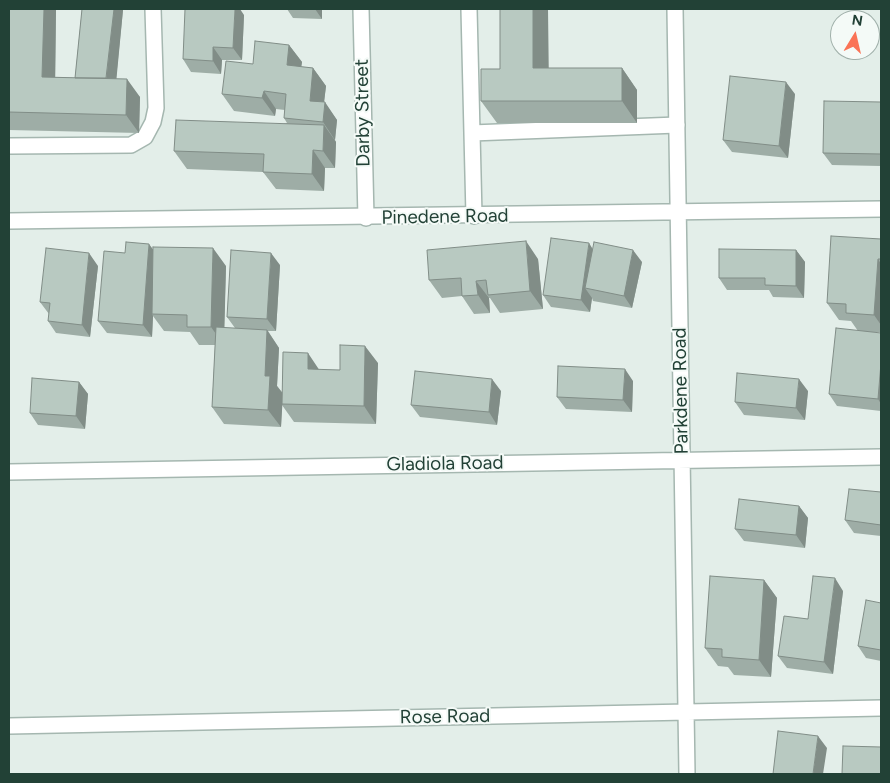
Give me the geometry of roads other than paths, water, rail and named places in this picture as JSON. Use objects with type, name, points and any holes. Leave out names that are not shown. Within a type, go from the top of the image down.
[{"type":"street","points":[[9,146],[131,145],[145,137],[153,122],[156,108],[153,9]]},
{"type":"street","name":"Darby Street","points":[[361,9],[366,218]]},
{"type":"street","points":[[469,9],[474,216]]},
{"type":"street","name":"Parkdene Road","points":[[675,9],[687,774]]},
{"type":"street","points":[[472,133],[677,125]]},
{"type":"street","name":"Pinedene Road","points":[[9,221],[366,218],[881,209]]},
{"type":"street","name":"Gladiola Road","points":[[9,472],[881,457]]},
{"type":"street","name":"Rose Road","points":[[9,726],[881,708]]}]
